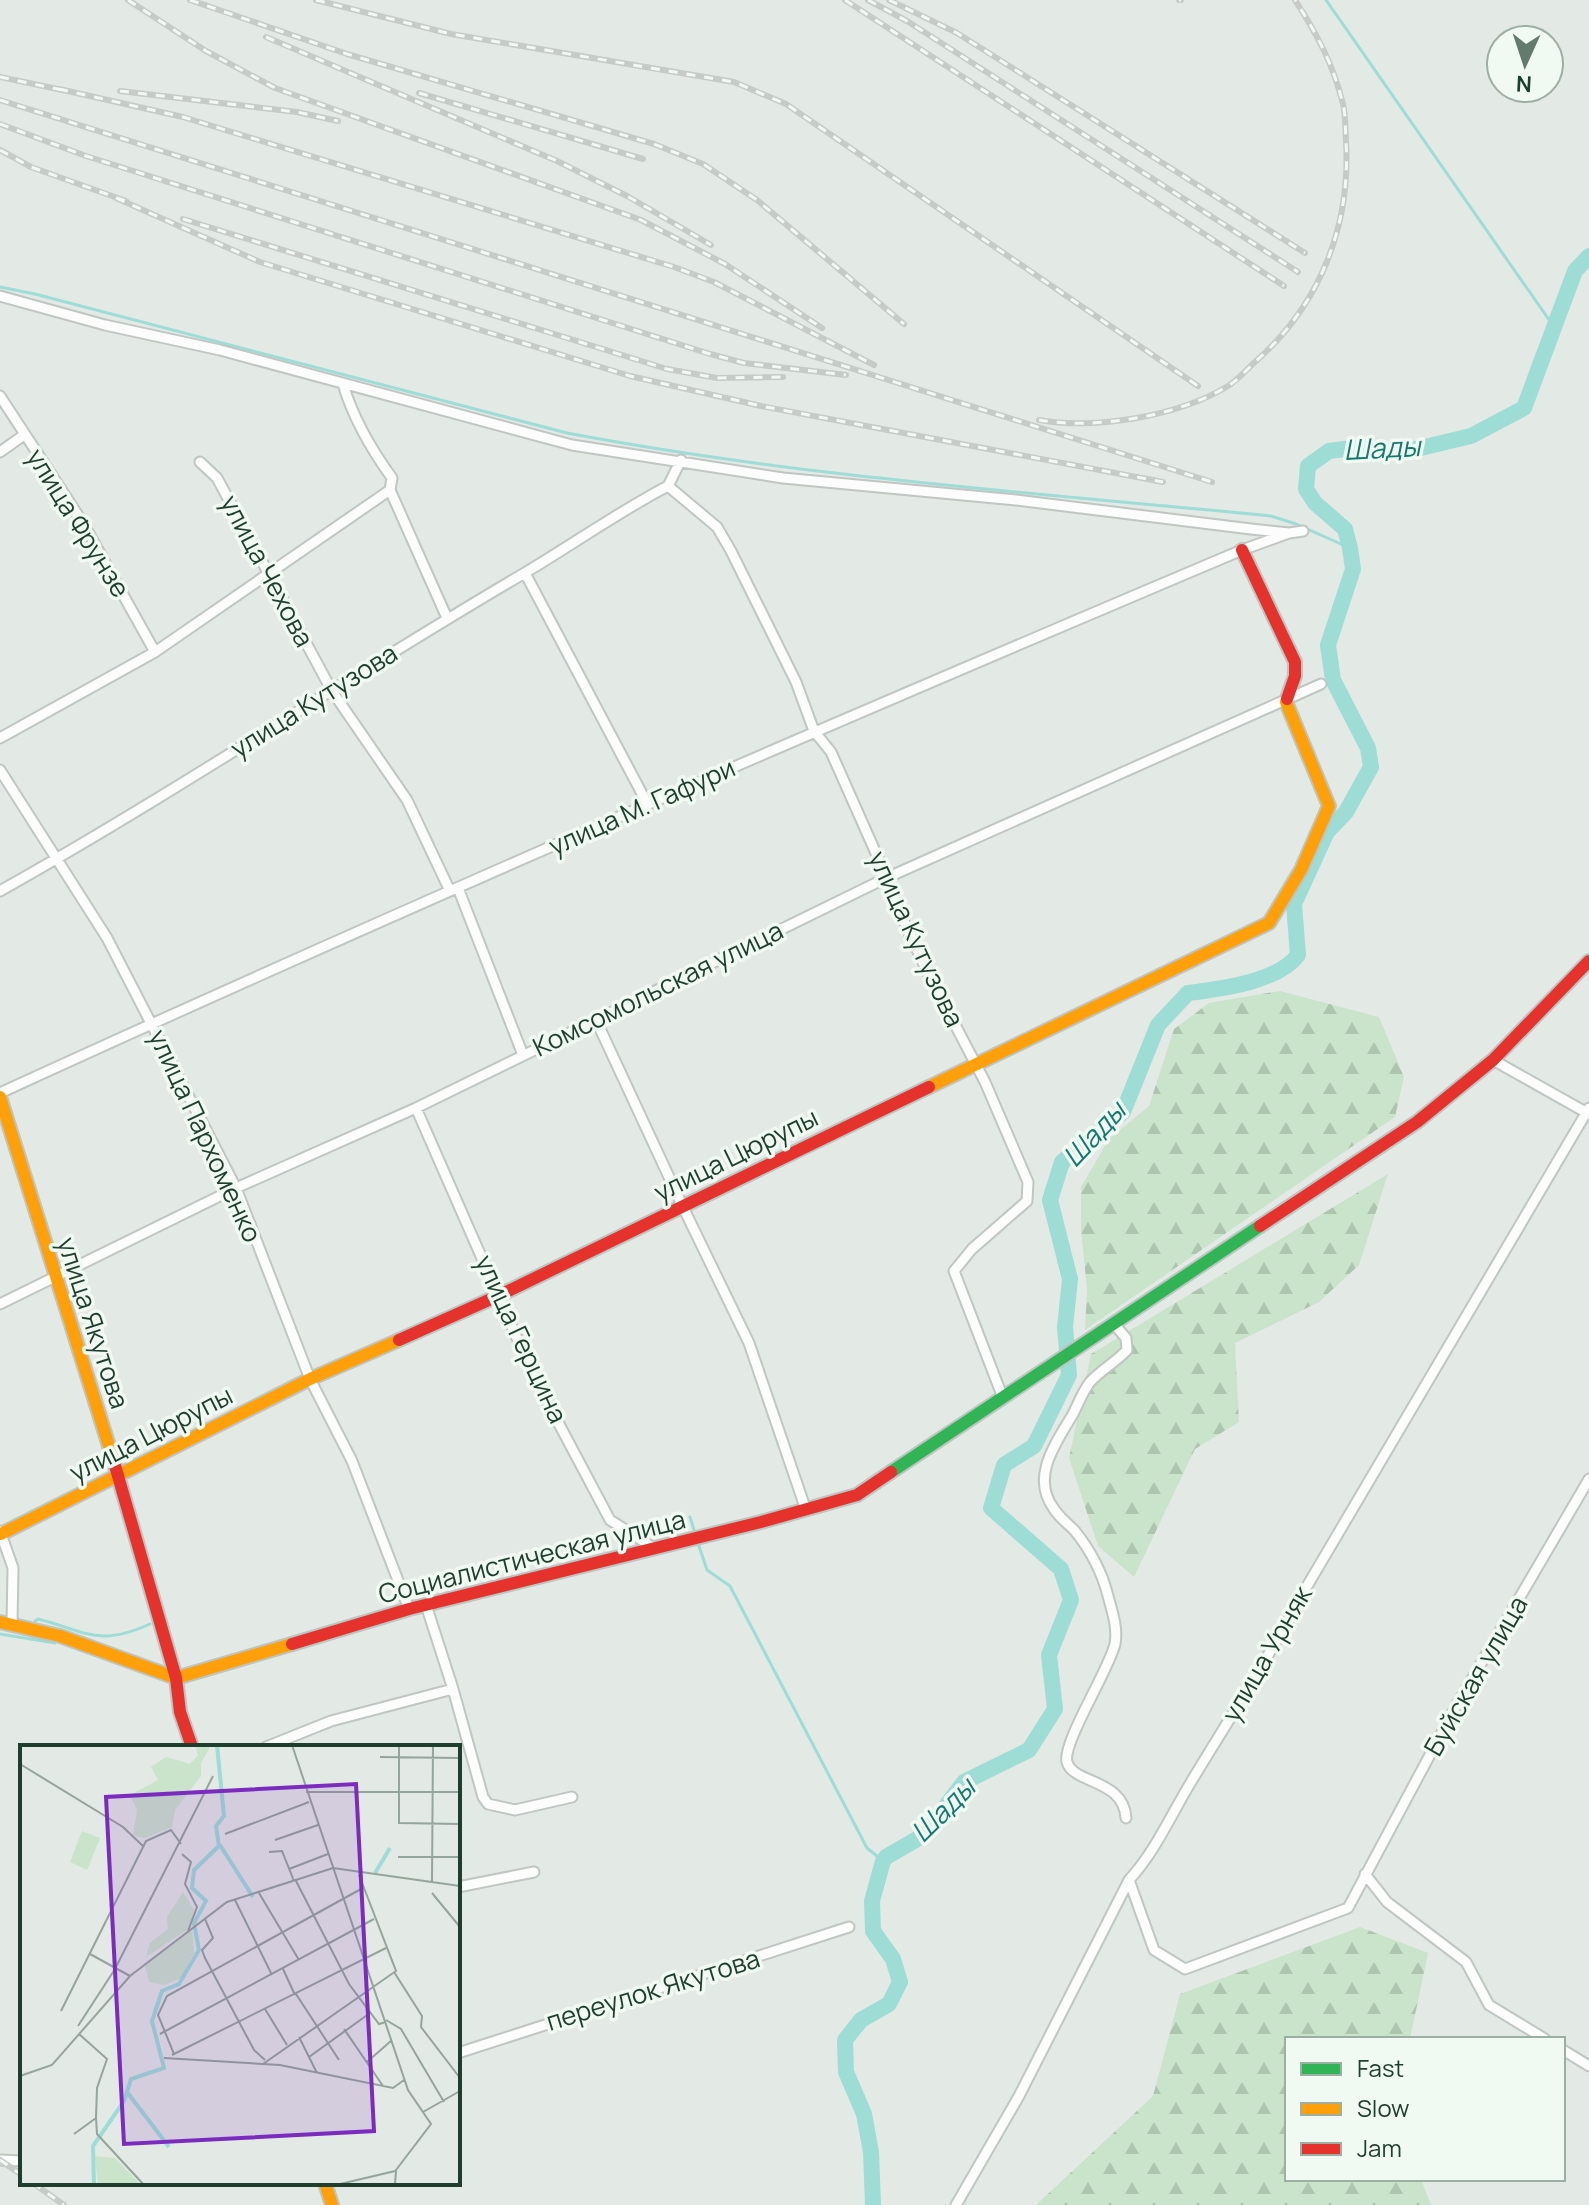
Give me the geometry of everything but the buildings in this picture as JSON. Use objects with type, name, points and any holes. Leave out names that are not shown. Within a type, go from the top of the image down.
[{"type":"street","points":[[0,296],[572,445],[783,478],[1016,500],[1289,533],[1303,531]]},
{"type":"street","points":[[343,384],[354,416],[392,478],[390,490],[447,618]]},
{"type":"street","name":"улица Фрунзе","points":[[0,396],[83,523],[155,652]]},
{"type":"street","points":[[0,452],[24,435]]},
{"type":"street","points":[[668,486],[681,460]]},
{"type":"street","name":"улица Чехова","points":[[200,462],[217,478],[332,691],[407,800],[454,890],[523,1055]]},
{"type":"street","name":"улица Кутузова","points":[[0,891],[668,486],[717,527],[731,551],[796,682],[814,731],[831,752],[879,860],[884,879],[928,973],[976,1064],[1028,1182],[1027,1201],[972,1249],[954,1271],[1003,1398]]},
{"type":"street","points":[[0,738],[155,652],[390,490]]},
{"type":"street","name":"улица М. Гафури","points":[[0,1095],[152,1023],[814,731],[1289,533]]},
{"type":"street","points":[[1242,550],[1295,662],[1295,676],[1286,702]]},
{"type":"street","points":[[525,573],[648,805]]},
{"type":"street","name":"Комсомольская улица","points":[[0,1304],[236,1188],[416,1108],[884,879],[1321,684]]},
{"type":"street","name":"улица Цюрупы","points":[[1,1532],[310,1379],[500,1295],[1269,923],[1301,870],[1329,806],[1286,702]]},
{"type":"street","name":"улица Пархоменко","points":[[0,770],[107,938],[236,1188],[310,1379],[352,1461],[409,1609]]},
{"type":"street","name":"Социалистическая улица","points":[[176,1678],[409,1609],[710,1535],[857,1495],[1417,1122],[1493,1060],[1589,961]]},
{"type":"street","points":[[596,1020],[749,1343],[806,1510]]},
{"type":"street","points":[[1493,1060],[1588,1112]]},
{"type":"street","name":"улица Якутова","points":[[0,1095],[118,1475],[176,1678],[180,1712],[191,1745]]},
{"type":"street","name":"улица Герцина","points":[[416,1108],[534,1377],[610,1520],[654,1548]]},
{"type":"street","name":"улица Урняк","points":[[956,2205],[1019,2096],[1129,1880],[1144,1864],[1270,1656],[1303,1593],[1588,1112]]},
{"type":"street","points":[[1114,1324],[1126,1338],[1127,1350],[1089,1384],[1051,1451],[1044,1476],[1045,1492],[1054,1509],[1078,1535],[1097,1564],[1115,1624],[1115,1643],[1103,1676],[1075,1732],[1067,1753],[1067,1763],[1073,1771],[1117,1795],[1126,1818]]},
{"type":"street","name":"Буйская улица","points":[[1129,1880],[1154,1950],[1185,1969],[1348,1908],[1455,1708],[1589,1479]]},
{"type":"street","points":[[1,1532],[13,1568],[6,1623],[60,1636],[176,1678]]},
{"type":"street","points":[[426,1605],[483,1797],[488,1804],[515,1810],[572,1797]]},
{"type":"street","points":[[271,1745],[331,1721],[453,1689]]},
{"type":"street","points":[[460,1887],[534,1872]]},
{"type":"street","points":[[1365,1874],[1387,1902],[1466,1962],[1489,2005],[1542,2037]]},
{"type":"street","name":"переулок Якутова","points":[[460,2052],[849,1927]]},
{"type":"street","points":[[1565,2051],[1589,2066]]},
{"type":"street","points":[[0,2160],[20,2161]]},
{"type":"street","points":[[326,2185],[332,2205]]},
{"type":"green space","points":[[1280,991],[1379,1017],[1404,1077],[1395,1117],[1085,1330],[1087,1289],[1081,1230],[1081,1187],[1109,1139],[1149,1106],[1174,1029],[1209,1003]]},
{"type":"green space","points":[[1388,1174],[1359,1265],[1319,1302],[1235,1343],[1239,1422],[1195,1449],[1134,1577],[1098,1546],[1069,1458],[1091,1354]]},
{"type":"green space","points":[[1360,1927],[1428,1953],[1410,2037],[1285,2037],[1285,2181],[1422,2181],[1431,2205],[1036,2205],[1153,2096],[1180,1994]]},
{"type":"waterway","points":[[1326,0],[1554,327]]},
{"type":"waterway","name":"Шады","points":[[873,2205],[871,2152],[864,2114],[846,2072],[845,2040],[861,2020],[889,2004],[900,1982],[893,1959],[873,1931],[872,1901],[883,1861],[924,1835],[964,1782],[1029,1750],[1055,1709],[1049,1655],[1071,1600],[1061,1569],[991,1508],[1004,1465],[1034,1446],[1069,1375],[1065,1327],[1070,1279],[1050,1200],[1062,1162],[1123,1112],[1158,1025],[1188,993],[1263,978],[1277,972],[1298,955],[1294,904],[1327,832],[1346,812],[1371,767],[1368,748],[1333,680],[1328,645],[1353,569],[1350,548],[1345,529],[1315,503],[1306,489],[1308,466],[1329,451],[1352,448],[1404,452],[1471,436],[1524,408],[1575,271],[1589,256]]},
{"type":"waterway","points":[[0,287],[567,433],[830,473],[1271,516],[1350,548]]},
{"type":"waterway","points":[[690,1517],[695,1533]]},
{"type":"waterway","points":[[697,1540],[707,1570],[730,1586],[867,1848],[883,1861]]},
{"type":"waterway","points":[[35,1621],[38,1619],[105,1636],[150,1624]]},
{"type":"waterway","points":[[0,1634],[55,1643]]},
{"type":"railway","points":[[128,0],[206,51],[275,88],[641,220],[725,264],[822,328]]},
{"type":"railway","points":[[190,0],[347,54],[654,144],[703,164],[757,200],[904,324]]},
{"type":"railway","points":[[316,0],[451,34],[734,82],[786,104],[1198,386]]},
{"type":"railway","points":[[845,0],[1284,286]]},
{"type":"railway","points":[[868,0],[907,21],[1298,272]]},
{"type":"railway","points":[[889,0],[957,33],[1305,253]]},
{"type":"railway","points":[[1039,420],[1111,422],[1162,413],[1208,396],[1235,381],[1278,340],[1314,289],[1337,233],[1343,203],[1345,118],[1329,62],[1295,0]]},
{"type":"railway","points":[[266,37],[557,161],[627,196],[711,245]]},
{"type":"railway","points":[[0,77],[67,91]]},
{"type":"railway","points":[[59,89],[183,117],[674,267],[714,282],[874,365]]},
{"type":"railway","points":[[120,91],[297,112],[338,121]]},
{"type":"railway","points":[[419,93],[643,159]]},
{"type":"railway","points":[[0,100],[1212,482]]},
{"type":"railway","points":[[0,124],[86,156],[710,354],[744,363],[846,375]]},
{"type":"railway","points":[[0,150],[31,167],[126,201]]},
{"type":"railway","points":[[116,198],[260,262],[630,376],[761,406],[1163,482]]},
{"type":"railway","points":[[183,219],[667,369],[717,378],[783,377]]},
{"type":"railway","points":[[0,2160],[20,2174]]},
{"type":"railway","points":[[36,2185],[64,2205]]},
{"type":"traffic: fast","points":[[891,1472],[1260,1226]]},
{"type":"traffic: slow","points":[[929,1087],[1269,923],[1301,870],[1329,806],[1287,699]]},
{"type":"traffic: slow","points":[[0,1097],[114,1462]]},
{"type":"traffic: slow","points":[[1,1534],[310,1379],[399,1340]]},
{"type":"traffic: slow","points":[[0,1622],[60,1636],[176,1678],[292,1644]]},
{"type":"traffic: slow","points":[[326,2185],[332,2205]]},
{"type":"traffic: jam","points":[[1242,550],[1295,662],[1295,676],[1287,699]]},
{"type":"traffic: jam","points":[[1260,1226],[1417,1122],[1493,1060],[1589,961]]},
{"type":"traffic: jam","points":[[399,1340],[500,1295],[929,1087]]},
{"type":"traffic: jam","points":[[114,1462],[176,1678],[180,1712],[191,1745]]},
{"type":"traffic: jam","points":[[292,1644],[409,1609],[761,1522],[857,1495],[891,1472]]}]
